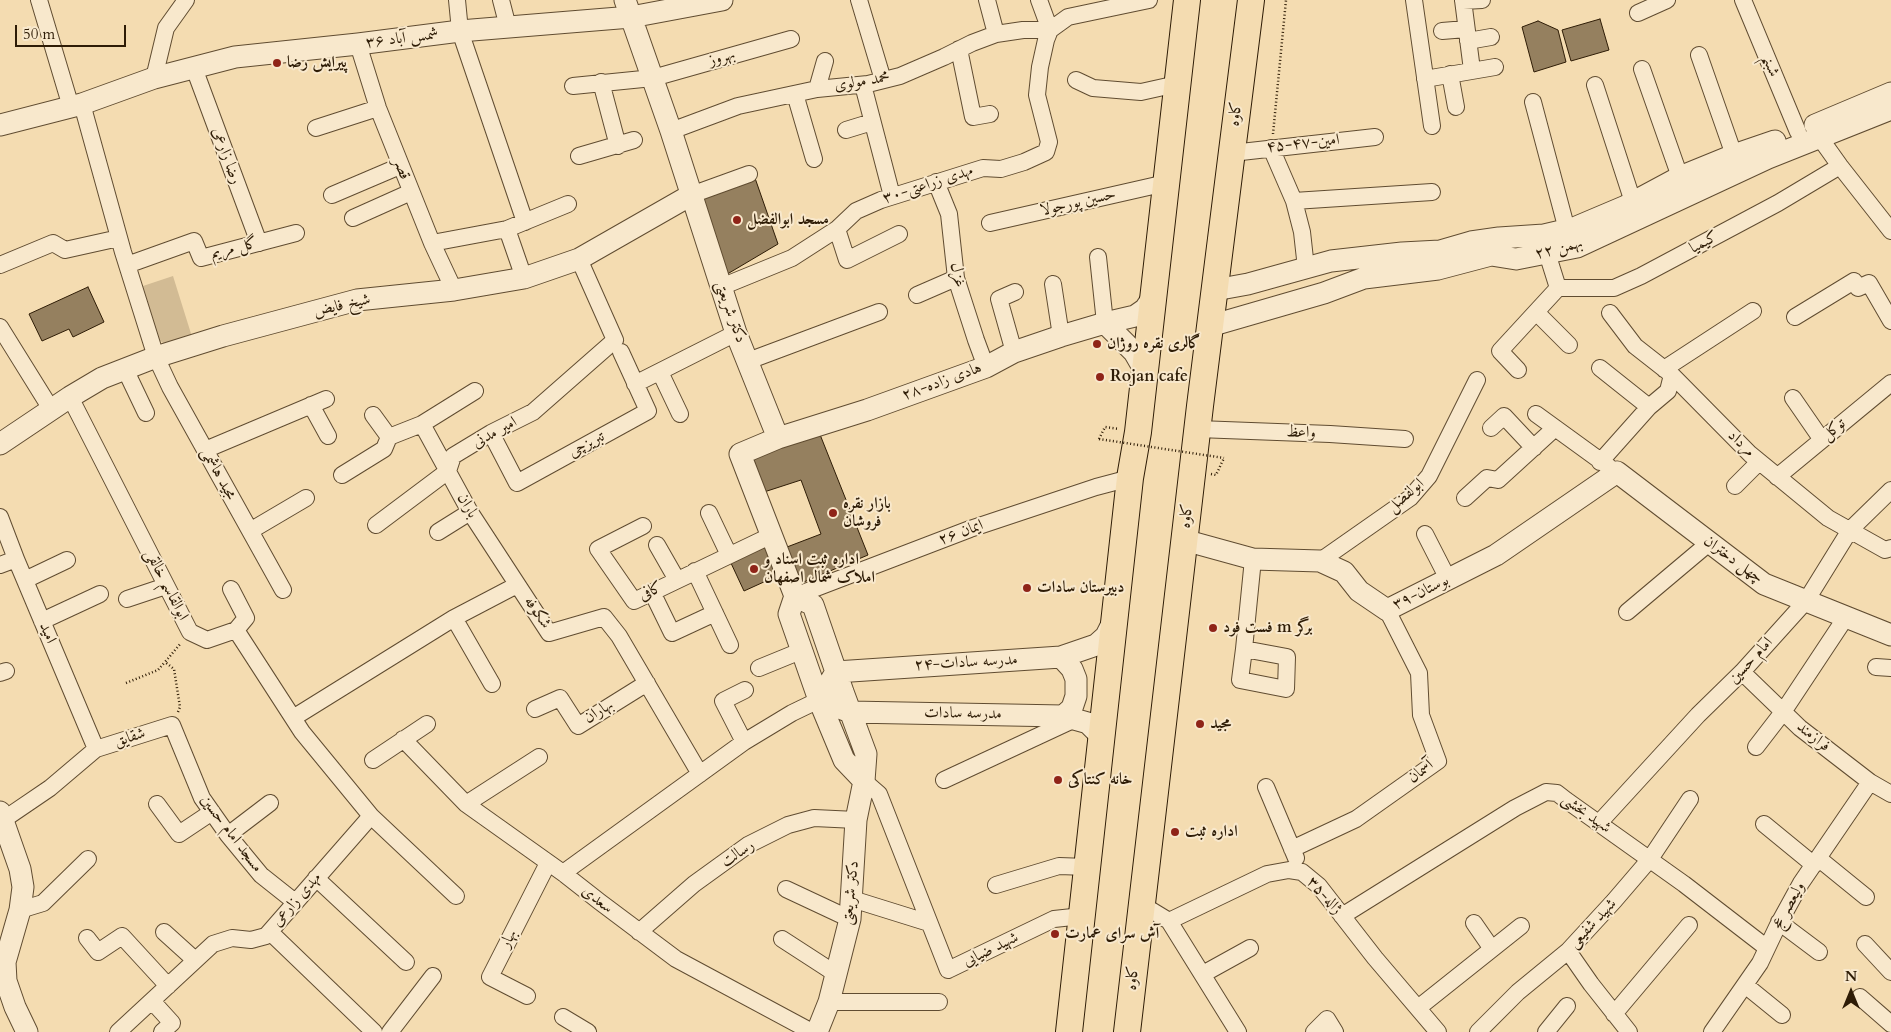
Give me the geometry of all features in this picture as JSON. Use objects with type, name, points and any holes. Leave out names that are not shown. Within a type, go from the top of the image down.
[{"type":"main road","points":[[1069,1032],[1130,478],[1145,371],[1187,0]]},
{"type":"main road","name":"کاوه","points":[[1126,1032],[1184,540],[1251,0]]},
{"type":"street","name":"مجید هاشمی","points":[[39,0],[77,106],[156,357],[170,387],[283,590]]},
{"type":"street","points":[[154,78],[166,28],[186,0]]},
{"type":"street","points":[[457,0],[460,31],[525,222]]},
{"type":"street","points":[[501,0],[508,27]]},
{"type":"street","name":"شمس آباد ۳۶","points":[[0,125],[77,106],[154,78],[235,57],[508,27],[628,9],[722,0]]},
{"type":"street","points":[[859,0],[884,80]]},
{"type":"street","points":[[987,0],[996,34]]},
{"type":"street","points":[[1040,0],[1050,30],[1068,17],[1149,0]]},
{"type":"street","points":[[1414,0],[1432,126]]},
{"type":"street","points":[[1472,70],[1463,1],[1482,0]]},
{"type":"street","points":[[1638,13],[1667,0]]},
{"type":"street","name":"شبنم","points":[[1742,0],[1798,132]]},
{"type":"street","name":"دکتر شریعتی","points":[[628,9],[671,131],[736,333],[778,438]]},
{"type":"street","name":"محمد مولوی","points":[[671,131],[738,106],[817,89],[863,85],[900,76],[996,34],[1023,30],[1050,30]]},
{"type":"street","name":"۳۰-مهدی زراعتی","points":[[721,287],[792,258],[837,229],[856,211],[892,196],[983,168],[1001,169],[1024,162],[1046,152],[1049,142],[1037,95],[1042,58],[1050,30]]},
{"type":"street","points":[[1442,30],[1491,37]]},
{"type":"street","name":"بهروز","points":[[573,86],[653,78],[791,39]]},
{"type":"street","name":"قصر","points":[[358,44],[378,108],[400,166],[432,244],[454,290]]},
{"type":"street","points":[[959,49],[973,116],[990,114]]},
{"type":"street","points":[[1699,55],[1734,155]]},
{"type":"street","points":[[817,89],[825,61]]},
{"type":"street","points":[[1425,79],[1495,67]]},
{"type":"street","name":"رضا زارعی","points":[[194,68],[259,244]]},
{"type":"street","points":[[1642,69],[1680,177]]},
{"type":"street","points":[[1450,74],[1456,107]]},
{"type":"street","points":[[1076,80],[1093,88],[1141,92],[1177,84]]},
{"type":"street","points":[[601,82],[618,146]]},
{"type":"street","points":[[863,85],[892,196]]},
{"type":"street","points":[[1595,85],[1633,202]]},
{"type":"street","name":"۲۲ بهمن","points":[[1215,290],[1331,261],[1440,251],[1471,242],[1544,235],[1574,228],[1633,202],[1680,177],[1798,132],[1891,93]]},
{"type":"street","points":[[795,94],[814,159]]},
{"type":"street","points":[[1533,102],[1567,230]]},
{"type":"street","points":[[316,128],[378,108]]},
{"type":"street","name":"۲۲ بهمن","points":[[1210,326],[1324,293],[1364,278],[1438,269],[1491,255],[1516,259],[1578,247],[1768,158],[1891,110]]},
{"type":"street","points":[[846,130],[872,122]]},
{"type":"street","name":"۴۵-۴۷-امین","points":[[1232,153],[1375,137]]},
{"type":"street","points":[[1820,138],[1891,231]]},
{"type":"street","points":[[579,156],[634,140]]},
{"type":"street","points":[[1271,148],[1294,201],[1302,232],[1306,268]]},
{"type":"street","points":[[332,195],[400,166]]},
{"type":"street","name":"کیمیا","points":[[1558,288],[1614,288],[1641,276],[1770,207],[1840,166]]},
{"type":"street","points":[[691,195],[749,174]]},
{"type":"street","name":"غزل","points":[[936,182],[949,214],[956,278],[986,367]]},
{"type":"street","name":"حسین پورجولا","points":[[990,223],[1166,183]]},
{"type":"street","points":[[353,218],[411,192]]},
{"type":"street","points":[[1294,201],[1432,192]]},
{"type":"street","name":"شیخ فایض","points":[[0,444],[51,409],[102,378],[156,357],[223,336],[357,300],[454,290],[524,278],[579,259],[691,195]]},
{"type":"street","points":[[432,244],[507,229],[568,204]]},
{"type":"street","points":[[507,229],[524,278]]},
{"type":"street","points":[[837,229],[847,260],[899,234]]},
{"type":"street","name":"گل مریم","points":[[127,265],[194,240],[201,258],[296,233]]},
{"type":"street","points":[[0,265],[53,244],[65,250],[119,238]]},
{"type":"street","points":[[1518,370],[1500,351],[1558,288],[1547,253]]},
{"type":"street","points":[[1098,257],[1105,323],[1134,352],[1145,371]]},
{"type":"street","name":"تبریزچی","points":[[491,433],[517,482],[648,411],[579,259]]},
{"type":"street","points":[[918,295],[956,278]]},
{"type":"street","points":[[1261,280],[1256,287],[1254,296],[1267,310]]},
{"type":"street","points":[[1795,317],[1854,281],[1858,288],[1869,283],[1891,321]]},
{"type":"street","points":[[1053,284],[1061,336]]},
{"type":"street","points":[[1014,352],[999,299],[1015,292]]},
{"type":"street","name":"۲۸-هادی زاده","points":[[778,438],[867,410],[986,367],[1014,352],[1061,336],[1135,316],[1145,309],[1153,298]]},
{"type":"street","points":[[1536,414],[1608,467],[1649,407],[1668,391],[1668,372],[1753,310]]},
{"type":"street","points":[[748,361],[879,312]]},
{"type":"street","points":[[1536,312],[1569,344]]},
{"type":"street","name":"مرداد","points":[[1610,313],[1635,346],[1668,372],[1759,462],[1828,518],[1885,550],[1891,548]]},
{"type":"street","points":[[0,327],[51,409]]},
{"type":"street","points":[[636,384],[736,333]]},
{"type":"street","name":"امیر مدنی","points":[[376,525],[448,471],[453,456],[491,433],[533,412],[618,346]]},
{"type":"street","points":[[1600,368],[1649,407]]},
{"type":"street","points":[[125,369],[146,412]]},
{"type":"street","points":[[660,372],[680,414]]},
{"type":"street","name":"ابولفضل","points":[[1320,561],[1410,498],[1429,476],[1477,380]]},
{"type":"street","name":"توکل","points":[[1777,477],[1891,383]]},
{"type":"street","points":[[342,475],[384,448],[389,437],[422,424],[475,391]]},
{"type":"street","name":"ابوالقاسم خالقی","points":[[70,397],[190,632],[207,640],[236,630]]},
{"type":"street","points":[[1793,398],[1822,440]]},
{"type":"street","points":[[205,450],[318,402],[328,436]]},
{"type":"street","points":[[374,415],[389,437]]},
{"type":"street","points":[[1491,428],[1504,416],[1534,448]]},
{"type":"street","name":"باران","points":[[422,424],[470,512],[517,585]]},
{"type":"street","points":[[1465,498],[1487,478],[1498,480],[1555,428]]},
{"type":"street","name":"واعظ","points":[[1198,429],[1405,439]]},
{"type":"street","points":[[778,438],[740,454],[795,596],[789,614],[820,700],[844,760],[864,781]]},
{"type":"street","points":[[1735,486],[1759,462]]},
{"type":"street","name":"۳۹-بوستان","points":[[1184,540],[1253,559],[1320,561],[1344,572],[1359,591],[1387,610],[1496,556],[1608,467]]},
{"type":"street","name":"چهل دختران","points":[[1608,467],[1764,584],[1891,635]]},
{"type":"street","name":"۲۶ ایمان","points":[[795,596],[970,529],[1096,487],[1130,478]]},
{"type":"street","name":"امام حسین","points":[[1598,823],[1698,715],[1742,672],[1806,601],[1850,530],[1891,490]]},
{"type":"street","points":[[250,531],[306,498]]},
{"type":"street","points":[[438,532],[470,512]]},
{"type":"street","points":[[710,513],[729,555]]},
{"type":"street","name":"امید","points":[[0,517],[96,749]]},
{"type":"street","name":"کافی","points":[[642,526],[598,549],[634,601],[772,535]]},
{"type":"street","points":[[1425,534],[1448,579]]},
{"type":"street","points":[[1627,612],[1709,543]]},
{"type":"street","points":[[657,545],[677,580]]},
{"type":"street","points":[[0,565],[16,559]]},
{"type":"street","points":[[1244,649],[1287,657],[1286,688],[1240,680],[1253,559]]},
{"type":"street","points":[[25,580],[67,560]]},
{"type":"street","points":[[696,571],[730,645]]},
{"type":"street","name":"شکوفه","points":[[293,718],[454,618],[517,585],[549,633],[604,617],[619,636],[700,774]]},
{"type":"street","points":[[127,599],[166,586]]},
{"type":"street","points":[[231,589],[246,618],[236,630],[302,732],[371,816],[456,896]]},
{"type":"street","points":[[652,592],[672,633],[715,613]]},
{"type":"street","points":[[42,620],[100,594]]},
{"type":"street","name":"دکتر شریعتی","points":[[795,596],[813,605],[866,754],[864,781],[856,820],[851,909],[829,1002],[817,1032]]},
{"type":"street","name":"آسمان","points":[[1292,849],[1356,819],[1438,760],[1421,715],[1419,673],[1387,610]]},
{"type":"street","points":[[1756,747],[1783,712],[1846,617]]},
{"type":"street","points":[[454,618],[492,684]]},
{"type":"street","name":"۲۴-مدرسه سادات","points":[[836,672],[1061,656],[1096,645],[1106,636],[1114,620]]},
{"type":"street","points":[[759,668],[803,650]]},
{"type":"street","points":[[944,780],[1069,717],[1076,696],[1076,679],[1072,669],[1061,656]]},
{"type":"street","points":[[563,873],[744,742],[792,713],[820,700],[836,672]]},
{"type":"street","name":"فرازمند","points":[[1742,672],[1800,728],[1870,782],[1891,794]]},
{"type":"street","name":"بهاران","points":[[535,709],[560,698],[578,726],[647,683]]},
{"type":"street","points":[[744,742],[723,701],[745,690]]},
{"type":"street","name":"مدرسه سادات","points":[[820,700],[850,712],[1069,717],[1088,723],[1102,737]]},
{"type":"street","name":"شقایق","points":[[3,826],[96,749],[172,724]]},
{"type":"street","name":"مسجد امام حسین","points":[[172,724],[202,798],[228,835],[261,875],[295,902]]},
{"type":"street","points":[[373,760],[428,724]]},
{"type":"street","name":"سعدی","points":[[403,739],[466,804],[563,873],[676,959],[812,1032]]},
{"type":"street","points":[[466,804],[538,757]]},
{"type":"street","name":"شهید ضیایی","points":[[864,781],[879,794],[948,970],[1054,919],[1082,916]]},
{"type":"street","name":"ولیعصر عج","points":[[1712,1032],[1760,963],[1779,922],[1816,862],[1870,782]]},
{"type":"street","points":[[1266,787],[1302,872]]},
{"type":"street","name":"شهید بخشی","points":[[1342,916],[1507,812],[1546,792],[1557,793],[1650,859],[1767,948]]},
{"type":"street","name":"شهید شفیعی","points":[[1478,1032],[1518,992],[1568,950],[1614,902],[1650,859],[1690,800]]},
{"type":"street","points":[[228,835],[270,803]]},
{"type":"street","points":[[157,804],[179,834],[212,812]]},
{"type":"street","name":"مهدی زارعی","points":[[118,1032],[213,944],[232,938],[251,940],[266,936],[371,816]]},
{"type":"street","name":"رسالت","points":[[639,932],[694,884],[748,845],[788,825],[814,818],[856,820]]},
{"type":"street","points":[[1764,824],[1866,897]]},
{"type":"street","points":[[3,826],[20,869],[23,887],[20,910],[5,962],[6,981],[15,1008],[27,1032]]},
{"type":"street","points":[[20,910],[43,903],[88,859]]},
{"type":"street","name":"بهار","points":[[527,996],[490,977],[548,863]]},
{"type":"street","points":[[996,885],[1059,866],[1087,867]]},
{"type":"street","name":"۳۵-ژاله","points":[[1169,921],[1266,874],[1289,870],[1302,872],[1319,886],[1375,958],[1438,1032]]},
{"type":"street","points":[[316,878],[406,962]]},
{"type":"street","points":[[786,889],[851,909],[929,923]]},
{"type":"street","points":[[1141,904],[1169,921],[1238,1032]]},
{"type":"street","points":[[1779,922],[1819,952]]},
{"type":"street","points":[[1474,923],[1492,949]]},
{"type":"street","points":[[1614,1014],[1689,925]]},
{"type":"street","points":[[1418,1008],[1521,926]]},
{"type":"street","points":[[164,932],[195,960]]},
{"type":"street","points":[[270,932],[374,1032]]},
{"type":"street","points":[[87,938],[98,952],[122,936],[168,986]]},
{"type":"street","points":[[782,940],[836,974]]},
{"type":"street","points":[[1865,944],[1891,972]]},
{"type":"street","points":[[1203,974],[1250,948]]},
{"type":"street","points":[[1568,950],[1629,1032]]},
{"type":"street","points":[[390,1032],[433,976]]},
{"type":"street","points":[[1745,985],[1782,1015]]},
{"type":"street","points":[[1860,997],[1891,1024]]},
{"type":"street","points":[[152,1001],[172,1024],[162,1032]]},
{"type":"street","points":[[829,1002],[939,1002]]},
{"type":"street","points":[[1546,1032],[1567,1006]]},
{"type":"street","points":[[562,1017],[588,1032]]},
{"type":"street","points":[[1314,1032],[1327,1019],[1334,1032]]},
{"type":"path","points":[[1271,148],[1286,0]]},
{"type":"path","points":[[1106,427],[1099,439],[1224,458],[1216,475]]},
{"type":"path","points":[[126,683],[158,670],[190,632]]},
{"type":"path","points":[[165,662],[174,669],[180,707],[172,724]]},
{"type":"shaded area","points":[[173,276],[193,340],[169,347],[159,340],[143,286]]},
{"type":"building","points":[[1600,19],[1609,50],[1571,61],[1562,30]]},
{"type":"building","points":[[1538,21],[1558,30],[1566,62],[1534,72],[1522,27]]},
{"type":"building","name":"مسجد ابوالفضل","points":[[755,178],[778,244],[724,276],[695,197]]},
{"type":"building","points":[[88,287],[104,322],[73,337],[69,329],[42,341],[29,314]]},
{"type":"building","name":"بازار نقره فروشان","points":[[819,432],[868,555],[799,584],[787,547],[821,534],[801,480],[764,492],[753,457]]},
{"type":"building","name":"اداره ثبت اسناد و املاک شمال اصفهان","points":[[766,547],[777,576],[744,591],[730,561]]},
{"type":"place","name":"پیرایش رضا","points":[[277,63]]},
{"type":"place","name":"مسجد ابوالفضل","points":[[737,220]]},
{"type":"place","name":"گالری نقره روژان","points":[[1097,344]]},
{"type":"place","name":"Rojan cafe","points":[[1100,377]]},
{"type":"place","name":"بازار نقره فروشان","points":[[833,513]]},
{"type":"place","name":"اداره ثبت اسناد و املاک شمال اصفهان","points":[[754,569]]},
{"type":"place","name":"دبیرستان سادات","points":[[1027,588]]},
{"type":"place","name":"فست فود m برگر","points":[[1213,628]]},
{"type":"place","name":"مجید","points":[[1200,724]]},
{"type":"place","name":"خانه کنتاکی","points":[[1058,780]]},
{"type":"place","name":"اداره ثبت","points":[[1175,832]]},
{"type":"place","name":"آش سرای عمارت","points":[[1055,934]]}]
